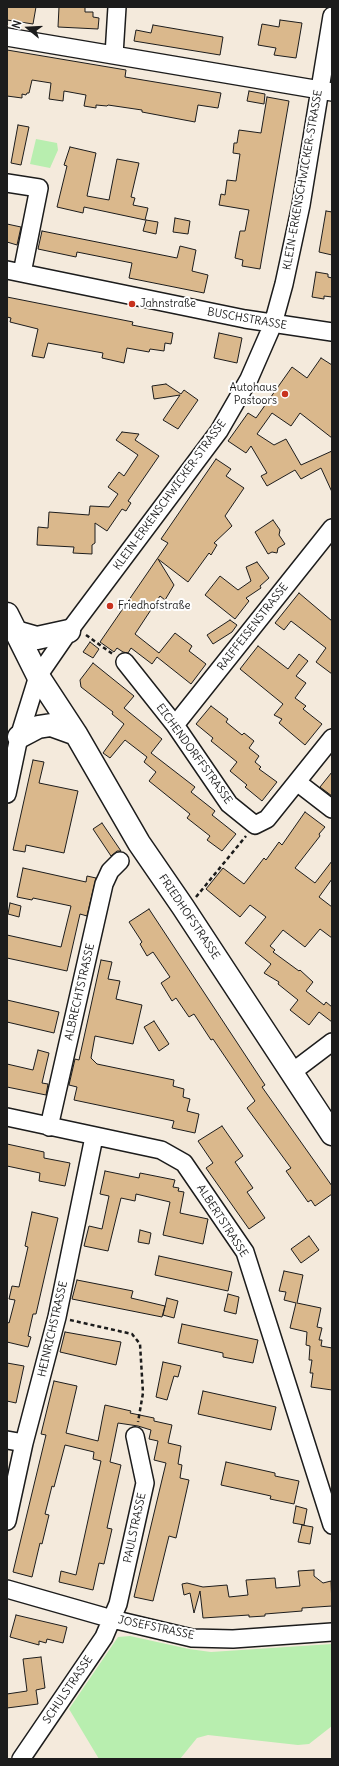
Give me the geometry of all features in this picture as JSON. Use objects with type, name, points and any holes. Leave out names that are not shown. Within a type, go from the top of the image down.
[{"type":"main road","points":[[11,623],[37,638],[71,628]]},
{"type":"main road","name":"FRIEDHOFSTRASSE","points":[[11,623],[38,676],[76,734],[139,842],[332,1134]]},
{"type":"main road","points":[[19,737],[38,728],[51,725],[76,734]]},
{"type":"street","points":[[114,54],[117,7]]},
{"type":"street","name":"KLEIN-ERKENSCHWICKER-STRASSE","points":[[7,794],[19,737],[38,676],[71,628],[219,431],[249,379],[273,324],[284,284],[326,91],[332,16]]},
{"type":"street","points":[[7,37],[326,91]]},
{"type":"street","name":"BUSCHSTRASSE","points":[[7,183],[39,188],[15,271],[273,324],[332,332]]},
{"type":"street","name":"RAIFFEISENSTRASSE","points":[[175,725],[332,528]]},
{"type":"street","name":"EICHENDORFFSTRASSE","points":[[125,662],[175,725],[229,804],[255,825]]},
{"type":"street","points":[[255,825],[267,819],[332,738]]},
{"type":"street","points":[[297,782],[332,809]]},
{"type":"street","name":"ALBRECHTSTRASSE","points":[[49,1127],[104,884],[110,871],[120,861]]},
{"type":"street","points":[[291,1073],[332,1042]]},
{"type":"street","name":"ALBERTSTRASSE","points":[[7,1117],[94,1137],[161,1150],[184,1163],[245,1252],[332,1525]]},
{"type":"street","name":"HEINRICHSTRASSE","points":[[7,1521],[24,1443],[57,1317],[94,1137]]},
{"type":"street","name":"PAULSTRASSE","points":[[112,1619],[118,1604],[145,1483],[135,1436]]},
{"type":"street","points":[[7,1440],[24,1443]]},
{"type":"street","name":"JOSEFSTRASSE","points":[[7,1590],[112,1619],[192,1638],[233,1639],[332,1632]]},
{"type":"street","name":"SCHULSTRASSE","points":[[21,1759],[104,1637],[112,1619]]},
{"type":"path","points":[[71,628],[125,662]]},
{"type":"path","points":[[183,907],[198,895],[255,825]]},
{"type":"path","points":[[57,1317],[132,1334],[140,1344],[143,1393],[135,1436]]},
{"type":"green space","points":[[36,139],[57,143],[58,150],[50,168],[30,164]]},
{"type":"green space","points":[[130,1636],[189,1649],[211,1652],[332,1644],[332,1726],[309,1744],[298,1745],[208,1735],[197,1738],[180,1759],[99,1759],[69,1709],[118,1637]]},
{"type":"building","points":[[7,7],[36,7],[33,24],[7,20]]},
{"type":"building","points":[[59,7],[85,7],[85,12],[93,12],[93,17],[99,18],[98,29],[58,27]]},
{"type":"building","points":[[280,20],[302,23],[296,58],[274,55],[276,48],[258,45],[262,24],[279,27]]},
{"type":"building","points":[[153,25],[223,37],[220,55],[134,41],[136,30],[151,33]]},
{"type":"building","points":[[7,50],[126,70],[125,77],[221,93],[218,108],[198,105],[195,122],[142,112],[142,110],[108,105],[96,105],[96,108],[84,106],[86,95],[64,91],[63,101],[49,99],[51,83],[32,80],[29,93],[26,95],[22,94],[22,98],[7,96]]},
{"type":"building","points":[[249,91],[265,94],[264,104],[247,101]]},
{"type":"building","points":[[267,97],[289,101],[260,269],[242,266],[243,260],[235,258],[240,231],[245,231],[249,210],[219,205],[221,194],[225,195],[227,180],[236,181],[240,154],[233,153],[234,143],[237,143],[239,130],[261,133]]},
{"type":"building","points":[[18,125],[29,127],[21,165],[11,163]]},
{"type":"building","points":[[70,147],[96,153],[87,196],[109,200],[117,159],[139,163],[131,197],[135,198],[133,205],[148,208],[145,220],[84,207],[83,213],[57,207],[67,166],[64,165]]},
{"type":"building","points":[[326,211],[332,212],[332,255],[319,252]]},
{"type":"building","points":[[175,218],[190,221],[188,234],[173,232]]},
{"type":"building","points":[[146,220],[158,222],[156,234],[143,231]]},
{"type":"building","points":[[7,224],[21,227],[17,245],[7,242]]},
{"type":"building","points":[[42,231],[177,258],[180,246],[196,250],[192,271],[208,275],[204,293],[129,278],[132,263],[77,252],[76,257],[38,249]]},
{"type":"building","points":[[316,272],[328,274],[328,277],[332,278],[332,297],[324,296],[324,299],[312,297]]},
{"type":"building","points":[[7,297],[133,322],[132,325],[173,333],[171,344],[165,343],[164,351],[150,349],[149,352],[127,348],[124,363],[102,358],[103,353],[48,343],[44,358],[32,356],[38,329],[10,322],[11,318],[7,317]]},
{"type":"building","points":[[219,333],[242,338],[237,363],[214,358]]},
{"type":"building","points":[[321,358],[332,365],[332,438],[300,413],[291,426],[272,413],[257,434],[274,445],[286,439],[301,465],[332,451],[332,492],[321,468],[301,479],[295,470],[267,486],[261,476],[267,473],[251,446],[246,453],[228,441],[248,413],[256,418],[292,367],[307,378]]},
{"type":"building","points":[[166,384],[181,394],[184,390],[198,400],[178,429],[163,420],[180,395],[154,399],[152,386]]},
{"type":"building","points":[[122,432],[139,434],[135,440],[159,456],[128,501],[131,503],[126,511],[122,509],[107,531],[95,523],[95,543],[92,545],[92,554],[73,553],[74,547],[37,545],[38,527],[48,528],[49,512],[89,515],[90,506],[109,507],[118,494],[108,487],[119,472],[124,476],[138,455],[116,440]]},
{"type":"building","points":[[216,459],[231,469],[226,476],[244,488],[225,516],[232,526],[214,543],[217,545],[211,555],[209,553],[188,582],[158,559],[174,585],[165,600],[160,596],[135,634],[159,653],[175,633],[192,646],[189,651],[206,664],[191,684],[157,657],[152,664],[131,648],[128,653],[117,648],[114,652],[100,642],[168,543],[161,539]]},
{"type":"building","points":[[273,520],[280,530],[279,535],[285,544],[278,548],[277,553],[272,552],[268,554],[255,532]]},
{"type":"building","points":[[257,562],[269,578],[260,586],[261,588],[246,598],[249,601],[235,619],[205,595],[220,576],[238,590],[251,581],[246,567]]},
{"type":"building","points":[[299,593],[332,621],[332,674],[316,662],[326,648],[291,621],[284,630],[275,623]]},
{"type":"building","points":[[230,620],[237,625],[232,632],[213,644],[207,635]]},
{"type":"building","points":[[90,642],[99,649],[93,658],[83,652]]},
{"type":"building","points":[[258,646],[288,669],[299,654],[308,661],[296,676],[306,683],[295,698],[306,706],[303,709],[322,724],[305,745],[279,723],[282,719],[274,715],[283,704],[240,669]]},
{"type":"building","points":[[93,663],[134,696],[124,708],[162,739],[151,753],[195,787],[191,792],[215,811],[212,815],[236,834],[222,851],[207,840],[210,836],[187,818],[190,814],[149,781],[156,772],[144,762],[147,757],[125,740],[110,758],[103,753],[124,724],[112,714],[113,712],[81,687],[80,680]]},
{"type":"building","points":[[211,706],[228,719],[226,722],[242,735],[244,733],[254,741],[249,748],[259,756],[255,762],[261,767],[259,769],[277,782],[262,801],[245,787],[247,785],[230,771],[237,762],[211,741],[213,738],[196,724]]},
{"type":"building","points":[[33,760],[44,762],[39,783],[78,791],[64,853],[26,845],[25,852],[13,850]]},
{"type":"building","points":[[332,772],[332,796],[320,787]]},
{"type":"building","points":[[305,812],[325,827],[319,834],[320,836],[295,868],[315,883],[332,861],[332,879],[319,897],[332,907],[332,938],[320,929],[305,947],[283,930],[270,946],[275,950],[273,952],[299,971],[300,970],[313,982],[306,991],[324,1005],[326,1002],[332,1007],[332,1022],[319,1012],[309,1025],[290,1010],[298,1000],[278,984],[279,982],[264,973],[271,964],[245,943],[266,917],[250,905],[240,917],[206,889],[223,868],[244,884],[264,858],[266,860],[279,842],[282,845]]},
{"type":"building","points":[[102,823],[121,851],[117,851],[111,856],[93,829]]},
{"type":"building","points":[[23,868],[86,882],[87,876],[96,878],[87,916],[80,914],[67,971],[7,958],[7,935],[61,947],[71,906],[33,898],[32,900],[17,897]]},
{"type":"building","points":[[10,903],[21,906],[19,917],[8,914]]},
{"type":"building","points":[[149,909],[265,1085],[262,1087],[332,1186],[332,1194],[315,1206],[311,1200],[308,1202],[286,1171],[291,1168],[247,1108],[255,1101],[213,1039],[211,1040],[194,1014],[189,1017],[176,998],[172,1001],[161,983],[170,977],[153,952],[147,956],[140,944],[142,942],[129,922]]},
{"type":"building","points":[[101,960],[112,962],[108,979],[120,981],[116,999],[142,1005],[133,1044],[95,1036],[91,1058],[97,1064],[174,1080],[173,1086],[184,1089],[183,1097],[190,1099],[187,1111],[199,1114],[195,1133],[172,1128],[174,1121],[74,1100],[77,1087],[69,1085],[75,1059],[79,1060]]},
{"type":"building","points":[[7,1000],[59,1012],[54,1033],[7,1022]]},
{"type":"building","points":[[154,1021],[169,1044],[159,1051],[144,1027]]},
{"type":"building","points":[[38,1050],[49,1053],[42,1083],[48,1084],[46,1095],[7,1087],[7,1064],[33,1070]]},
{"type":"building","points":[[222,1126],[243,1156],[235,1162],[253,1188],[247,1192],[265,1218],[249,1229],[206,1168],[213,1163],[198,1141]]},
{"type":"building","points":[[7,1144],[44,1152],[44,1158],[70,1163],[65,1186],[39,1181],[40,1173],[7,1166]]},
{"type":"building","points":[[105,1171],[139,1178],[140,1173],[175,1180],[173,1187],[179,1188],[178,1191],[184,1192],[180,1213],[208,1219],[203,1244],[163,1235],[170,1202],[136,1194],[135,1201],[121,1198],[108,1251],[84,1246],[89,1226],[102,1229],[109,1196],[100,1194]]},
{"type":"building","points":[[32,1212],[58,1218],[36,1314],[33,1314],[28,1336],[31,1337],[28,1347],[7,1342],[7,1322],[9,1323],[15,1300],[9,1299],[12,1286],[19,1287],[28,1247],[25,1246]]},
{"type":"building","points":[[140,1230],[151,1233],[149,1244],[138,1242]]},
{"type":"building","points":[[309,1236],[319,1250],[301,1263],[291,1249]]},
{"type":"building","points":[[159,1256],[232,1272],[228,1291],[155,1275]]},
{"type":"building","points":[[284,1271],[303,1275],[297,1303],[321,1308],[317,1327],[322,1328],[319,1340],[322,1340],[321,1346],[332,1348],[332,1390],[311,1387],[313,1373],[310,1373],[312,1360],[309,1360],[310,1346],[306,1345],[307,1332],[290,1328],[296,1303],[284,1300],[286,1292],[279,1291]]},
{"type":"building","points":[[77,1280],[133,1291],[131,1298],[165,1306],[162,1317],[72,1299]]},
{"type":"building","points":[[228,1294],[239,1297],[236,1314],[224,1311]]},
{"type":"building","points":[[167,1298],[178,1301],[174,1318],[163,1315]]},
{"type":"building","points":[[182,1324],[258,1340],[253,1363],[223,1357],[223,1353],[178,1343]]},
{"type":"building","points":[[65,1332],[121,1342],[116,1365],[60,1352]]},
{"type":"building","points":[[163,1362],[181,1366],[178,1377],[174,1376],[167,1400],[156,1397]]},
{"type":"building","points":[[7,1363],[24,1366],[16,1403],[7,1401]]},
{"type":"building","points":[[54,1381],[77,1386],[66,1433],[98,1441],[105,1405],[131,1411],[130,1413],[154,1418],[154,1421],[172,1425],[168,1443],[181,1446],[178,1464],[182,1465],[180,1478],[189,1480],[176,1538],[169,1536],[153,1601],[134,1597],[166,1463],[154,1460],[158,1441],[149,1439],[151,1430],[138,1426],[118,1423],[110,1462],[121,1465],[107,1528],[112,1529],[104,1564],[99,1563],[93,1590],[59,1582],[61,1571],[76,1575],[101,1461],[93,1459],[94,1452],[65,1445],[45,1514],[49,1515],[42,1544],[40,1543],[32,1577],[13,1572],[46,1435],[41,1434]]},
{"type":"building","points":[[203,1391],[276,1407],[271,1430],[198,1414]]},
{"type":"building","points":[[226,1462],[275,1473],[275,1476],[299,1481],[294,1504],[270,1499],[271,1496],[221,1485]]},
{"type":"building","points":[[296,1506],[307,1509],[304,1525],[293,1523]]},
{"type":"building","points":[[302,1525],[313,1527],[310,1544],[298,1542]]},
{"type":"building","points":[[314,1570],[314,1576],[323,1583],[331,1581],[332,1606],[302,1608],[302,1611],[265,1614],[265,1616],[249,1617],[249,1615],[203,1618],[200,1591],[194,1613],[190,1593],[184,1595],[182,1584],[187,1583],[203,1587],[227,1585],[229,1597],[248,1595],[246,1580],[275,1578],[276,1588],[300,1586],[298,1571]]},
{"type":"building","points":[[16,1615],[67,1627],[63,1643],[47,1639],[46,1643],[39,1641],[39,1645],[10,1637]]},
{"type":"building","points":[[41,1657],[45,1688],[36,1690],[38,1704],[7,1708],[7,1694],[27,1691],[23,1659]]},
{"type":"place","name":"Jahnstraße","points":[[132,304]]},
{"type":"place","name":"Autohaus Pastoors","points":[[285,394]]},
{"type":"place","name":"Friedhofstraße","points":[[110,606]]}]
